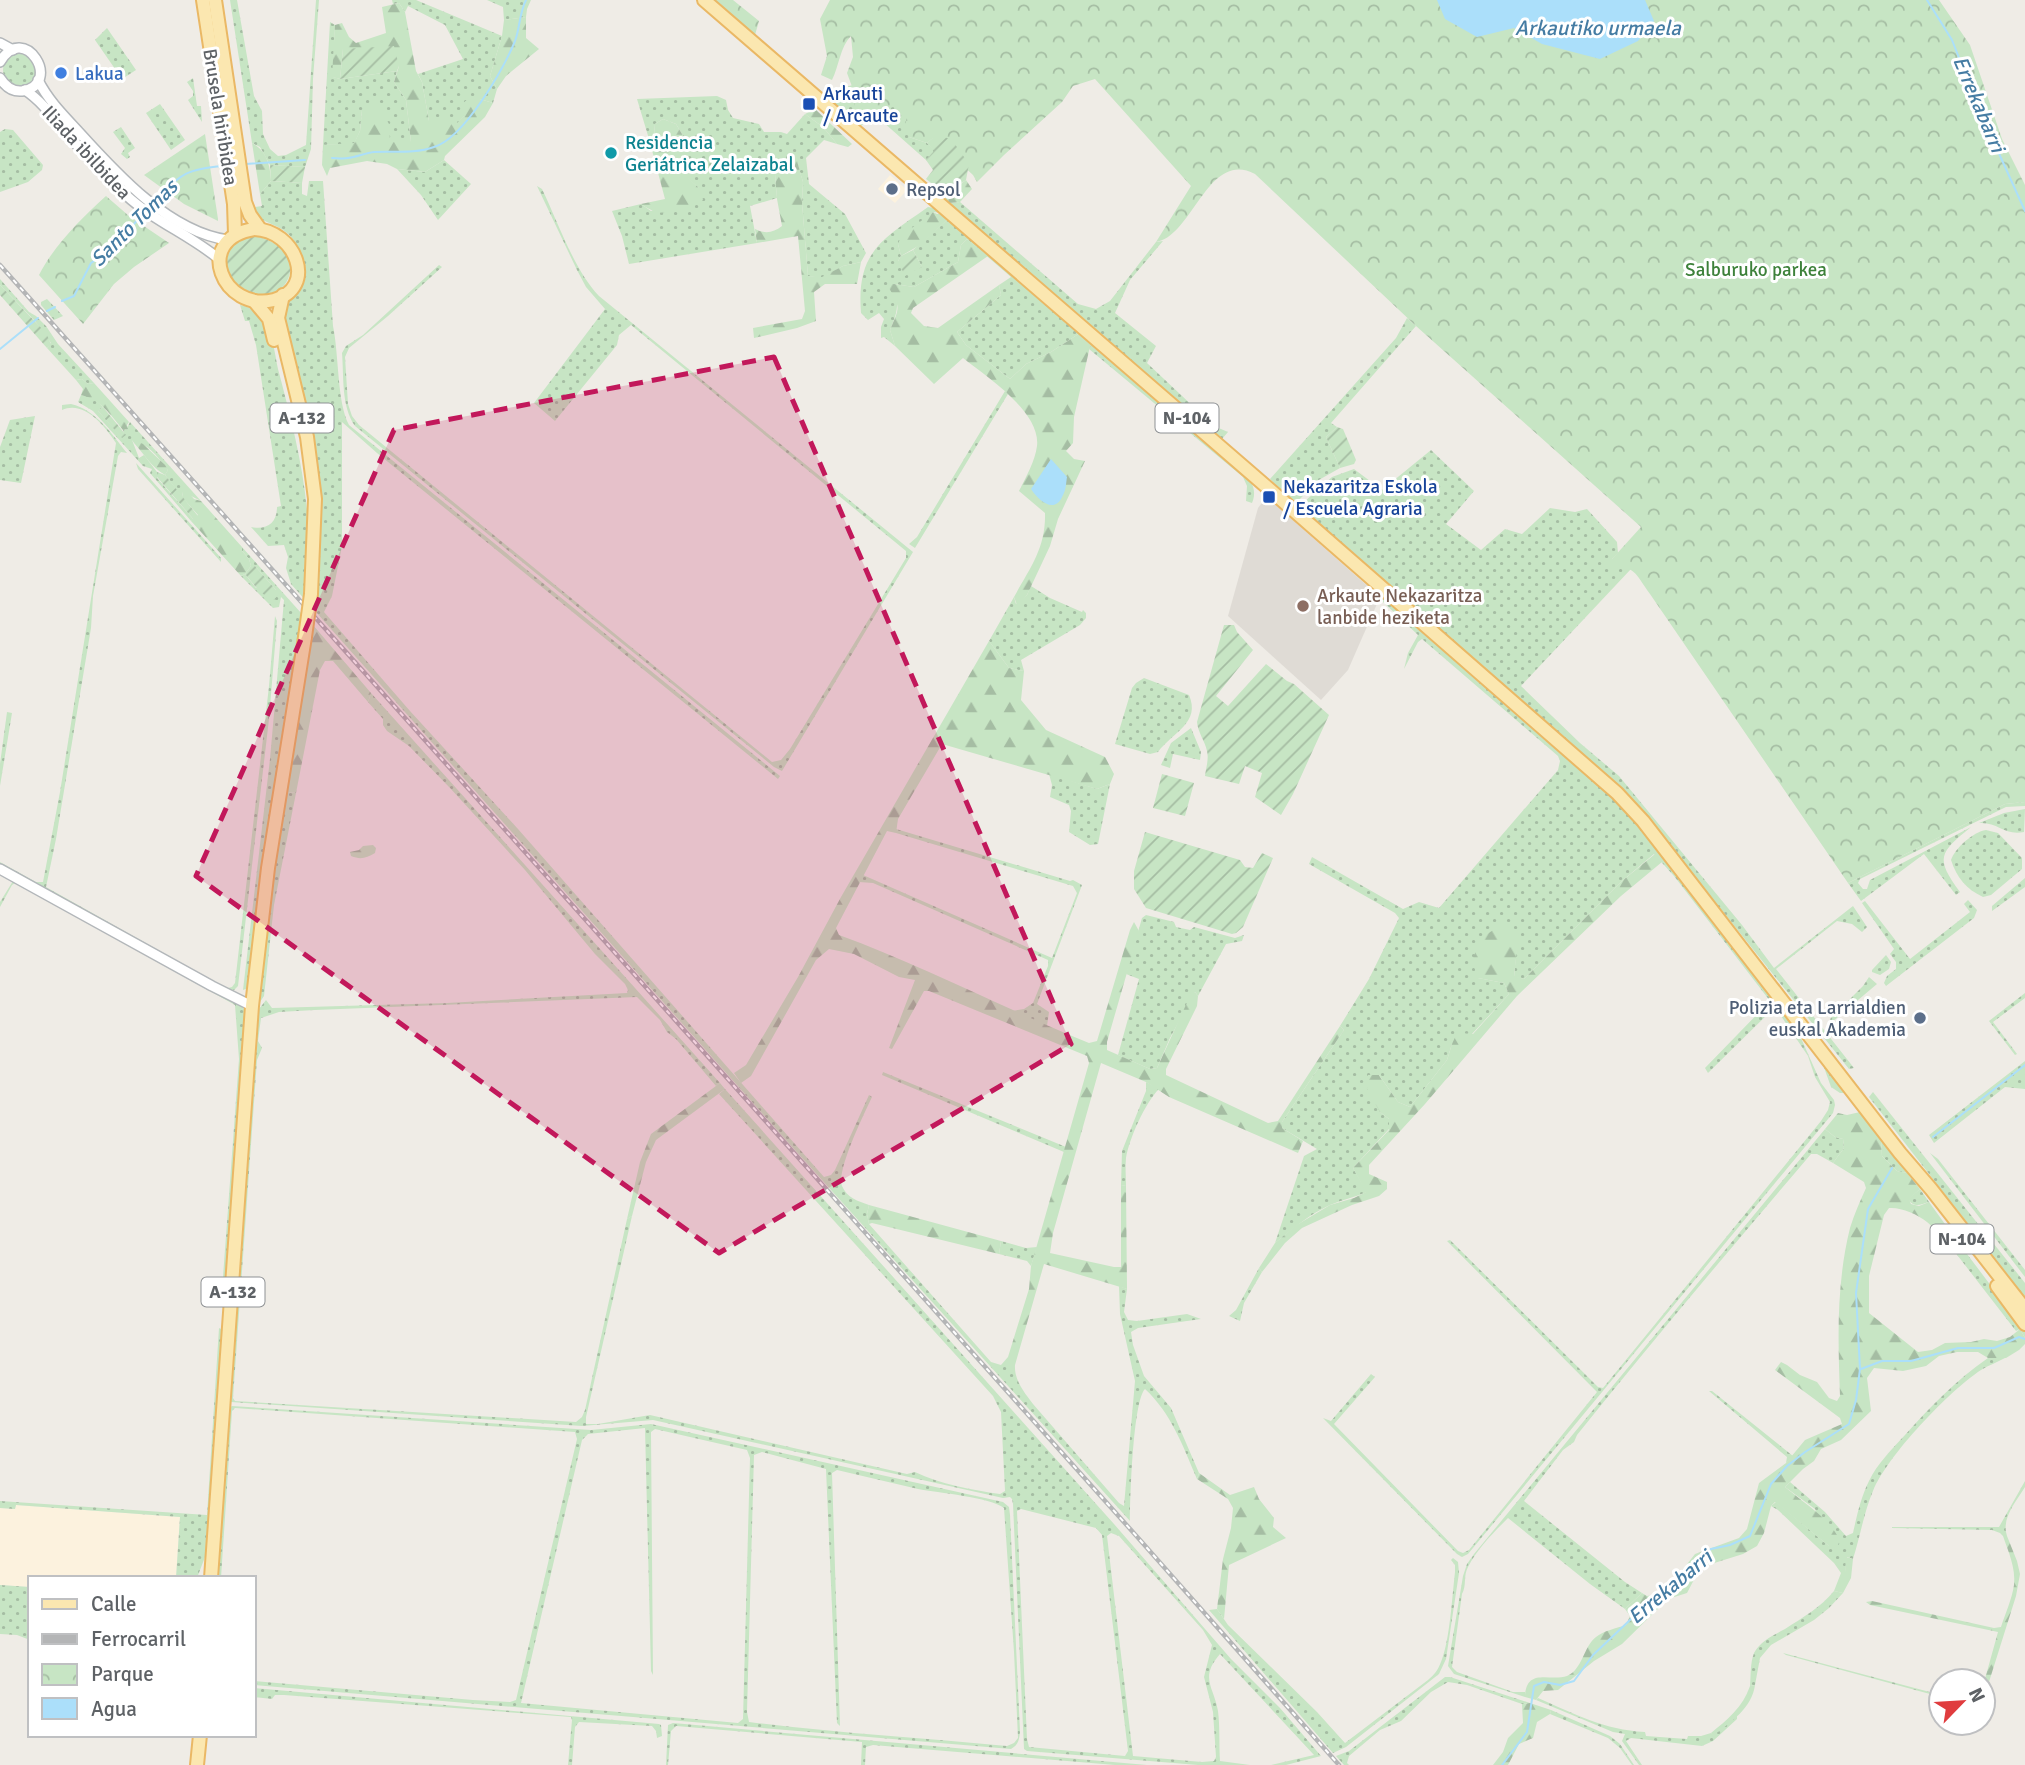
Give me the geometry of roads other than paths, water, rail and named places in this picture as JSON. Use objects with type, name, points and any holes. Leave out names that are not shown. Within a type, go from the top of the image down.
[{"type":"main road","name":"Brusela hiribidea","points":[[203,0],[231,146]]},
{"type":"main road","name":"Brusela hiribidea","points":[[215,0],[238,194],[231,237]]},
{"type":"main road","name":"N-104","points":[[704,0],[1610,786],[1643,821],[1900,1153],[2025,1324]]},
{"type":"main road","name":"Brusela hiribidea","points":[[238,194],[260,229]]},
{"type":"main road","points":[[260,229],[287,243],[296,256],[298,272],[291,288],[284,295],[271,300],[254,301],[239,295],[229,286],[221,274],[219,259],[231,237],[247,230],[260,229]]},
{"type":"main road","name":"A-132","points":[[211,1576],[252,1006],[268,867],[305,637],[314,542],[315,499],[309,448],[278,318],[284,295]]},
{"type":"main road","name":"A-132","points":[[254,301],[268,319],[290,401],[306,471],[314,542]]},
{"type":"main road","name":"N-104","points":[[1900,1153],[2025,1309]]},
{"type":"main road","points":[[197,1765],[200,1737]]},
{"type":"street","points":[[0,43],[13,50]]},
{"type":"street","points":[[0,62],[13,50]]},
{"type":"street","name":"Iliada ibilbidea","points":[[13,50],[28,51],[37,58],[40,68],[38,80],[44,92],[131,193]]},
{"type":"street","name":"Iliada ibilbidea","points":[[0,78],[8,88],[25,90],[41,103],[100,170],[219,259]]},
{"type":"street","points":[[25,90],[38,80]]},
{"type":"street","name":"Iliada ibilbidea","points":[[171,222],[208,236],[231,237]]},
{"type":"street","points":[[0,869],[252,1006]]},
{"type":"water","name":"Arkautiko urmaela","points":[[1437,0],[1645,0],[1654,21],[1638,41],[1600,59],[1542,44],[1514,28],[1477,37],[1445,19]]},
{"type":"water","points":[[1051,459],[1067,477],[1060,501],[1051,505],[1038,498],[1031,489]]},
{"type":"waterway","name":"Santo Tomas","points":[[332,158],[374,152],[419,151],[446,141],[470,117],[502,69],[515,41],[526,0]]},
{"type":"waterway","name":"Errekabarri","points":[[1927,0],[1952,40],[1982,116],[2025,211]]},
{"type":"waterway","name":"Santo Tomas","points":[[246,164],[305,160]]},
{"type":"waterway","name":"Santo Tomas","points":[[155,199],[185,174],[223,166]]},
{"type":"waterway","name":"Santo Tomas","points":[[62,301],[74,296],[91,263],[110,250],[143,214]]},
{"type":"waterway","name":"Santo Tomas","points":[[47,311],[55,307]]},
{"type":"waterway","name":"Santo Tomas","points":[[0,349],[38,318]]},
{"type":"waterway","name":"Errekabarri","points":[[1933,1137],[2025,1065]]},
{"type":"waterway","name":"Errekabarri","points":[[1502,1765],[1527,1732],[1534,1686],[1544,1682],[1560,1685],[1574,1681],[1593,1655],[1649,1602],[1690,1573],[1711,1549],[1730,1545],[1750,1536],[1771,1484],[1787,1466],[1805,1452],[1849,1424],[1856,1400],[1860,1369],[1856,1293],[1868,1209],[1892,1168]]},
{"type":"waterway","points":[[1861,1369],[1882,1361],[1911,1361],[1958,1348],[1994,1348],[2019,1337],[2025,1339]]},
{"type":"railway","points":[[0,265],[1339,1765]]},
{"type":"place","name":"Lakua","points":[[61,73]]},
{"type":"place","name":"Arkauti / Arcaute","points":[[809,104]]},
{"type":"place","name":"Residencia Geriátrica Zelaizabal","points":[[611,153]]},
{"type":"place","name":"Repsol","points":[[892,189]]},
{"type":"place","name":"Nekazaritza Eskola / Escuela Agraria","points":[[1269,497]]},
{"type":"place","name":"Arkaute Nekazaritza lanbide heziketa","points":[[1303,606]]},
{"type":"place","name":"Polizia eta Larrialdien euskal Akademia","points":[[1920,1018]]},
{"type":"park label","name":"Salburuko parkea","points":[[1756,269]]}]
